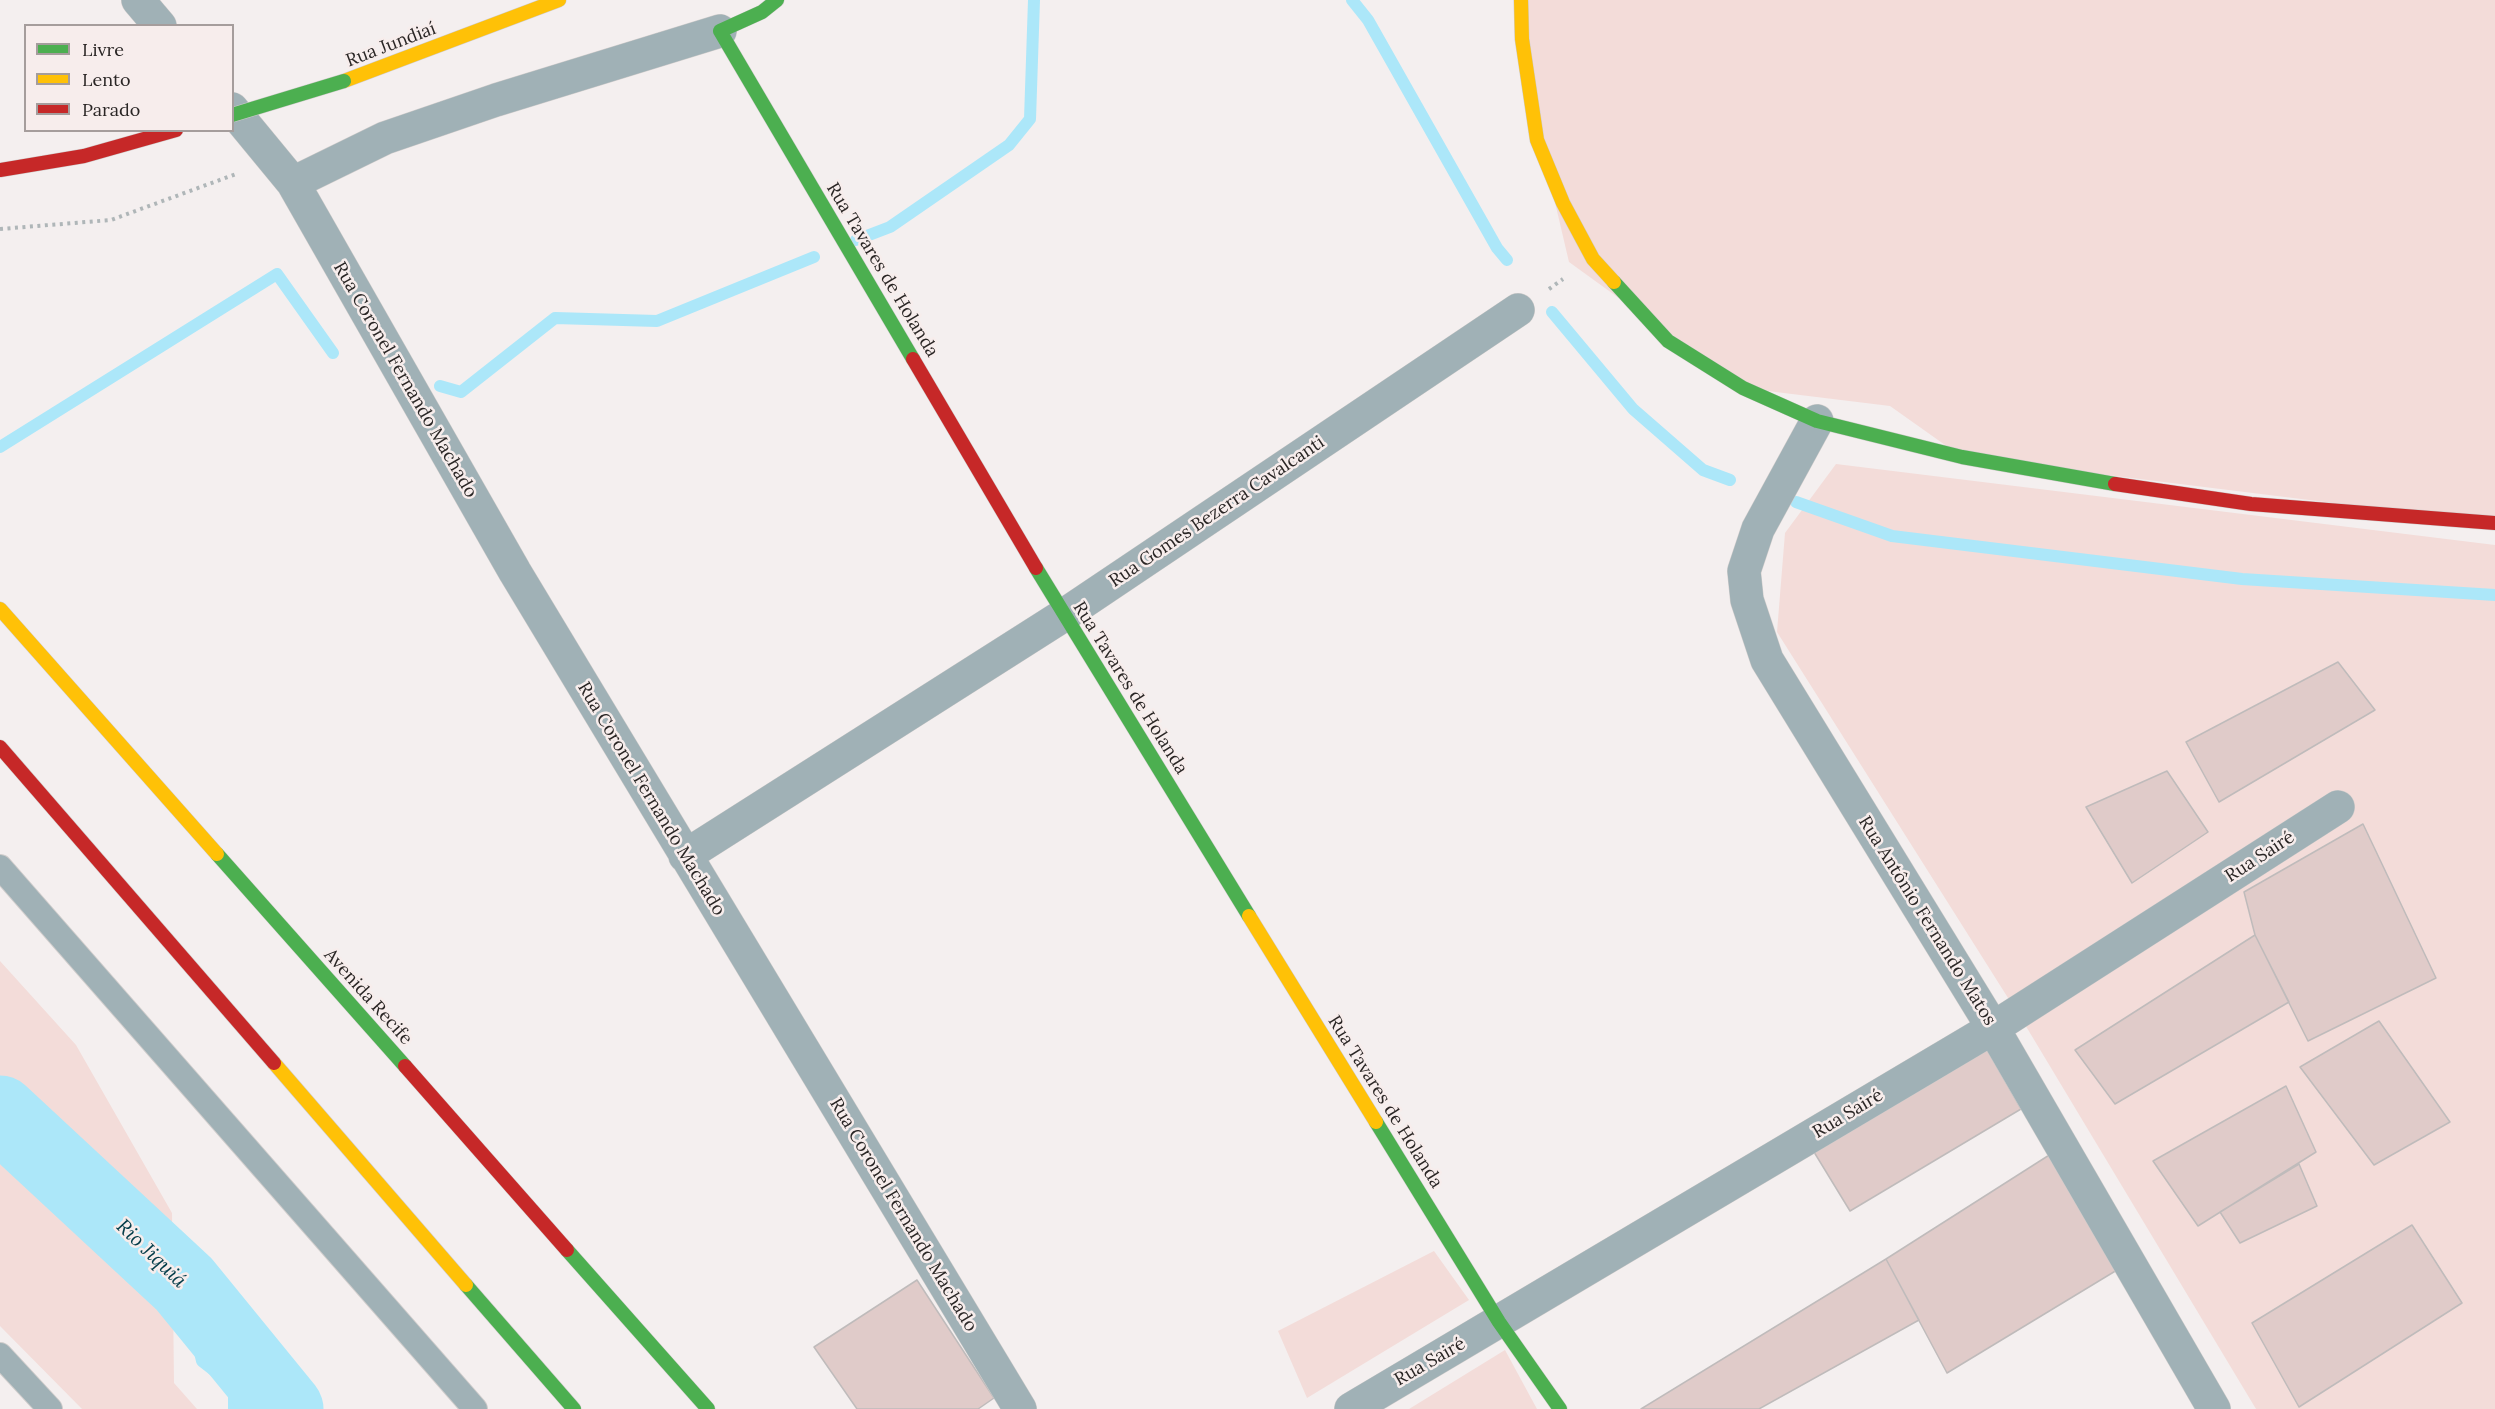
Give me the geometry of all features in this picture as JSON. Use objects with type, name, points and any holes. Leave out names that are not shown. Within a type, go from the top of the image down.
[{"type":"main road","name":"Rua Jundiaí","points":[[234,114],[303,96],[559,0]]},
{"type":"main road","points":[[720,31],[762,12],[777,0]]},
{"type":"main road","points":[[1521,0],[1522,39],[1537,140],[1563,203],[1593,259],[1668,341],[1743,388],[1817,421],[1962,457],[2136,488],[2251,504],[2495,523]]},
{"type":"main road","name":"Rua Tavares de Holanda","points":[[720,31],[1064,615],[1499,1322],[1560,1409]]},
{"type":"main road","points":[[0,170],[84,156],[169,132]]},
{"type":"main road","name":"Avenida Recife","points":[[0,609],[708,1409]]},
{"type":"main road","points":[[0,747],[574,1409]]},
{"type":"street","points":[[138,0],[158,24]]},
{"type":"street","points":[[285,171],[496,100],[720,31]]},
{"type":"street","name":"Rua Coronel Fernando Machado","points":[[234,111],[285,171],[515,572],[1020,1409]]},
{"type":"street","name":"Rua Gomes Bezerra Cavalcanti","points":[[685,856],[1064,615],[1518,310]]},
{"type":"street","name":"Rua Antônio Fernando Matos","points":[[1817,421],[1758,529],[1744,571],[1747,600],[1767,660],[1994,1028],[2214,1409]]},
{"type":"street","name":"Rua Sairé","points":[[1350,1409],[1994,1028],[2338,807]]},
{"type":"lane","points":[[0,867],[475,1409]]},
{"type":"lane","points":[[0,1354],[50,1409]]},
{"type":"path","points":[[0,229],[111,220],[285,171]]},
{"type":"path","points":[[1518,310],[1593,259]]},
{"type":"shaded area","points":[[1521,0],[2495,0],[2495,523],[1962,457],[1890,406],[1743,388],[1569,262],[1530,96]]},
{"type":"shaded area","points":[[1836,464],[2495,545],[2495,1409],[2256,1409],[2027,1028],[1777,632],[1785,533]]},
{"type":"shaded area","points":[[0,961],[76,1045],[172,1213],[174,1383],[197,1409],[82,1409],[0,1326]]},
{"type":"shaded area","points":[[1434,1251],[1469,1300],[1307,1398],[1278,1331]]},
{"type":"shaded area","points":[[1505,1350],[1537,1409],[1409,1409]]},
{"type":"building","points":[[2338,662],[2375,710],[2219,802],[2186,742]]},
{"type":"building","points":[[2167,771],[2208,832],[2132,883],[2086,807]]},
{"type":"building","points":[[2363,824],[2436,978],[2308,1041],[2255,935],[2244,892]]},
{"type":"building","points":[[2255,935],[2289,1002],[2115,1104],[2075,1050]]},
{"type":"building","points":[[2379,1021],[2450,1122],[2374,1165],[2300,1067]]},
{"type":"building","points":[[1984,1044],[2021,1109],[1850,1211],[1814,1152]]},
{"type":"building","points":[[2286,1086],[2316,1152],[2198,1226],[2153,1161]]},
{"type":"building","points":[[2054,1152],[2122,1267],[1947,1373],[1886,1259]]},
{"type":"building","points":[[2299,1164],[2317,1206],[2240,1243],[2220,1212]]},
{"type":"building","points":[[2412,1225],[2462,1303],[2299,1407],[2252,1323]]},
{"type":"building","points":[[1886,1259],[1919,1320],[1759,1409],[1641,1409]]},
{"type":"building","points":[[917,1280],[994,1398],[978,1409],[857,1409],[814,1347]]},
{"type":"waterway","points":[[856,240],[890,227],[1009,145],[1030,119],[1034,0]]},
{"type":"waterway","points":[[1352,0],[1368,20],[1497,248],[1507,260]]},
{"type":"waterway","points":[[440,386],[461,392],[555,318],[657,321],[814,257]]},
{"type":"waterway","points":[[0,447],[277,274],[333,353]]},
{"type":"waterway","points":[[1552,312],[1633,409],[1703,470],[1730,480]]},
{"type":"waterway","points":[[1796,502],[1892,536],[2242,579],[2495,595]]},
{"type":"waterway","name":"Rio Jiquiá","points":[[0,1113],[184,1284],[286,1409]]},
{"type":"waterway","points":[[184,1284],[202,1361],[234,1386],[234,1409]]},
{"type":"traffic: fast","points":[[777,0],[762,12],[720,31],[913,359]]},
{"type":"traffic: fast","points":[[234,114],[344,81]]},
{"type":"traffic: fast","points":[[1614,282],[1668,341],[1743,388],[1817,421],[1962,457],[2115,484]]},
{"type":"traffic: fast","points":[[1036,568],[1249,916]]},
{"type":"traffic: fast","points":[[217,854],[405,1066]]},
{"type":"traffic: fast","points":[[1376,1122],[1499,1322],[1560,1409]]},
{"type":"traffic: fast","points":[[567,1250],[708,1409]]},
{"type":"traffic: fast","points":[[466,1285],[574,1409]]},
{"type":"traffic: slow","points":[[344,81],[559,0]]},
{"type":"traffic: slow","points":[[1521,0],[1522,39],[1537,140],[1563,203],[1593,259],[1614,282]]},
{"type":"traffic: slow","points":[[0,609],[217,854]]},
{"type":"traffic: slow","points":[[1249,916],[1376,1122]]},
{"type":"traffic: slow","points":[[274,1063],[466,1285]]},
{"type":"traffic: jam","points":[[0,170],[84,156],[169,132]]},
{"type":"traffic: jam","points":[[913,359],[1036,568]]},
{"type":"traffic: jam","points":[[2115,484],[2251,504],[2495,523]]},
{"type":"traffic: jam","points":[[0,747],[274,1063]]},
{"type":"traffic: jam","points":[[405,1066],[567,1250]]}]
